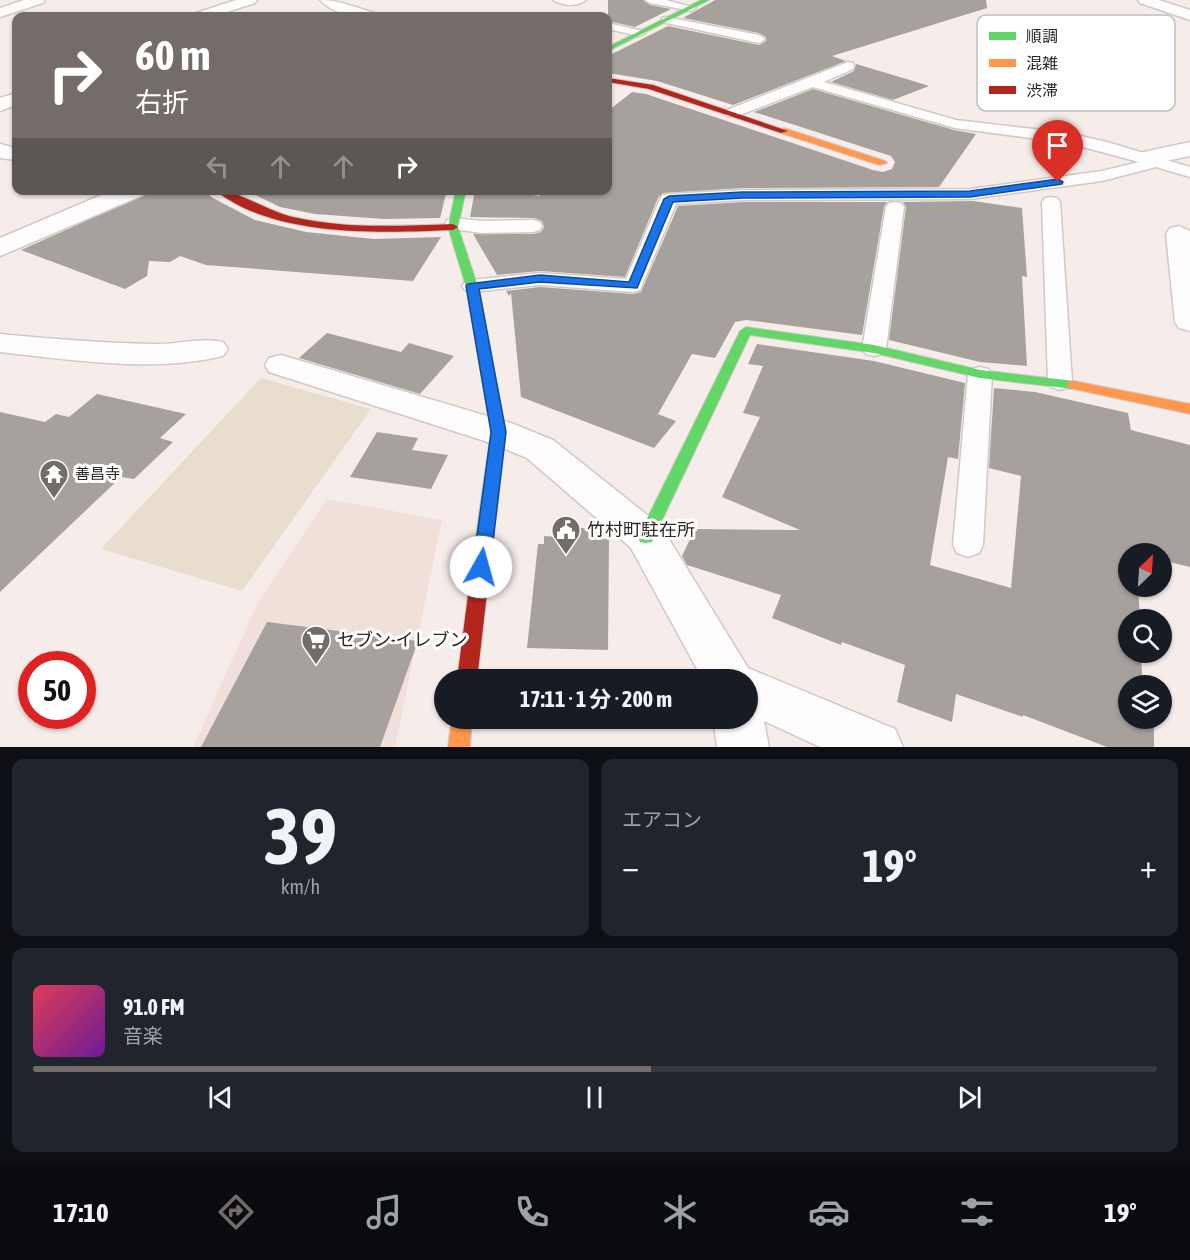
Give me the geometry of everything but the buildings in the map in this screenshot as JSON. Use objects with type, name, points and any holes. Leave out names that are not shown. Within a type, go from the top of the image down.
[{"type":"street","points":[[0,13],[38,0]]},
{"type":"street","points":[[213,12],[250,0]]},
{"type":"street","points":[[327,0],[353,12]]},
{"type":"street","points":[[612,47],[706,0]]},
{"type":"street","points":[[1145,0],[1190,15]]},
{"type":"street","points":[[612,81],[650,87],[882,163]]},
{"type":"street","points":[[1151,160],[1190,149]]},
{"type":"street","points":[[0,248],[123,195]]},
{"type":"street","points":[[230,195],[268,213],[307,222],[350,228],[406,230],[454,226]]},
{"type":"street","points":[[460,195],[454,226],[472,286],[498,432],[468,669]]},
{"type":"street","points":[[1179,234],[1190,322]]},
{"type":"street","points":[[645,537],[746,331],[874,350],[980,374],[1060,382],[1190,409]]},
{"type":"street","points":[[0,343],[76,351],[146,353],[212,349]]},
{"type":"street","points":[[281,365],[498,432],[540,449],[645,537],[723,669]]},
{"type":"street","points":[[758,695],[877,747]]},
{"type":"street","points":[[459,747],[461,729]]},
{"type":"street","points":[[740,729],[743,747]]},
{"type":"lane","points":[[558,0],[574,2],[581,0]]},
{"type":"lane","points":[[650,0],[691,8]]},
{"type":"lane","points":[[666,20],[759,39]]},
{"type":"lane","points":[[612,27],[639,33]]},
{"type":"lane","points":[[732,113],[812,83],[848,66]]},
{"type":"lane","points":[[812,83],[955,124],[1068,138],[1190,172]]},
{"type":"lane","points":[[472,286],[540,279],[633,286],[669,199],[743,195],[970,194],[1102,176],[1151,160]]},
{"type":"lane","points":[[1051,202],[1060,382]]},
{"type":"lane","points":[[874,350],[895,207]]},
{"type":"lane","points":[[454,226],[532,226]]},
{"type":"lane","points":[[968,545],[980,374]]},
{"type":"shaded area","points":[[261,378],[371,409],[242,591],[101,549]]},
{"type":"shaded area","points":[[327,499],[442,520],[395,747],[193,747],[258,602]]},
{"type":"traffic: fast","points":[[612,47],[706,0]]},
{"type":"traffic: fast","points":[[460,195],[453,227],[473,290],[498,432],[483,549]]},
{"type":"traffic: fast","points":[[646,537],[746,331],[874,349],[980,374],[1074,385]]},
{"type":"traffic: slow","points":[[784,131],[882,163]]},
{"type":"traffic: slow","points":[[1074,385],[1190,409]]},
{"type":"traffic: slow","points":[[459,747],[461,729]]},
{"type":"traffic: jam","points":[[612,81],[650,87],[784,131]]},
{"type":"traffic: jam","points":[[229,195],[270,214],[315,224],[384,229],[453,227]]},
{"type":"traffic: jam","points":[[468,669],[483,549]]},
{"type":"place","name":"善昌寺","points":[[54,500]]},
{"type":"place","name":"竹村町駐在所","points":[[566,556]]},
{"type":"place","name":"セブン-イレブン","points":[[316,666]]},
{"type":"route","points":[[481,567],[498,432],[472,286],[540,279],[633,286],[669,199],[743,195],[970,194],[1058,182]]}]
